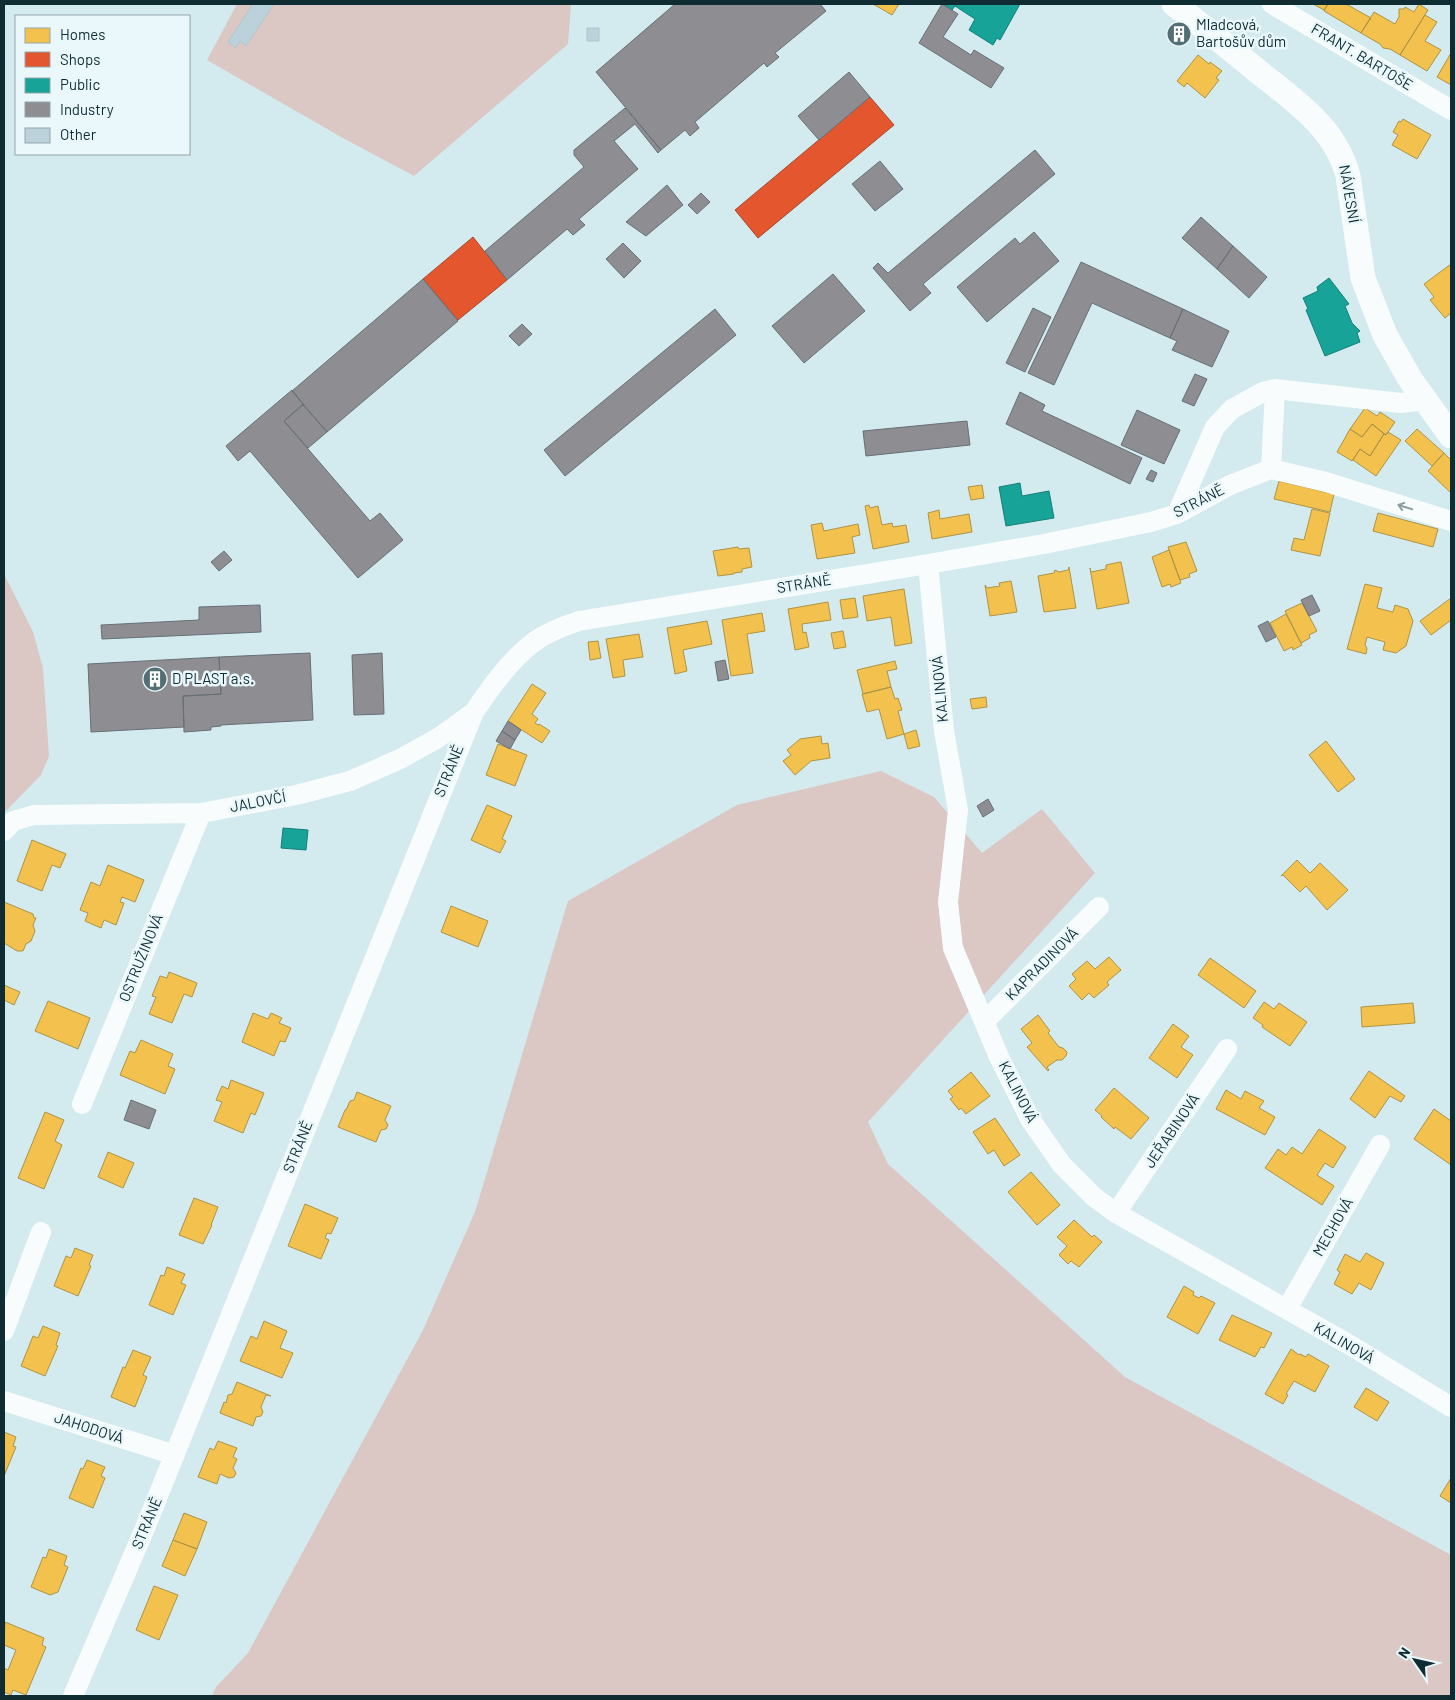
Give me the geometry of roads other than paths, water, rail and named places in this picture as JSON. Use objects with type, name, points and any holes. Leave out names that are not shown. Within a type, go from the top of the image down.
[{"type":"street","name":"NÁVESNÍ","points":[[1174,4],[1302,107],[1322,126],[1336,145],[1348,176],[1363,278],[1385,335],[1410,379],[1451,436]]},
{"type":"street","name":"FRANT. BARTOŠE","points":[[1272,4],[1451,110]]},
{"type":"street","points":[[1177,514],[1215,427],[1232,409],[1264,392],[1276,389],[1402,403],[1424,400]]},
{"type":"street","points":[[1276,389],[1271,469],[1326,482],[1451,521]]},
{"type":"street","name":"STRÁNĚ","points":[[73,1696],[146,1528],[474,712],[507,668],[534,642],[556,629],[579,620],[928,564],[1054,542],[1151,522],[1177,514],[1230,485],[1271,469]]},
{"type":"street","name":"KALINOVÁ","points":[[928,564],[944,731],[958,810],[948,902],[953,948],[999,1057],[1030,1119],[1062,1165],[1094,1197],[1116,1213],[1450,1403]]},
{"type":"street","name":"JALOVČÍ","points":[[4,831],[13,820],[34,815],[201,813],[296,795],[350,780],[408,755],[438,738],[474,712]]},
{"type":"street","name":"OSTRUŽINOVÁ","points":[[82,1104],[201,813]]},
{"type":"street","name":"KAPRADINOVÁ","points":[[985,1021],[1099,907]]},
{"type":"street","name":"JEŘABINOVÁ","points":[[1116,1213],[1227,1048]]},
{"type":"street","name":"MECHOVÁ","points":[[1287,1309],[1380,1145]]},
{"type":"street","points":[[4,1332],[41,1232]]},
{"type":"street","name":"JAHODOVÁ","points":[[4,1401],[175,1455]]},
{"type":"place","name":"Mladcová, Bartošův dům","points":[[1179,34]]},
{"type":"place","name":"D PLAST a.s.","points":[[155,679]]}]
